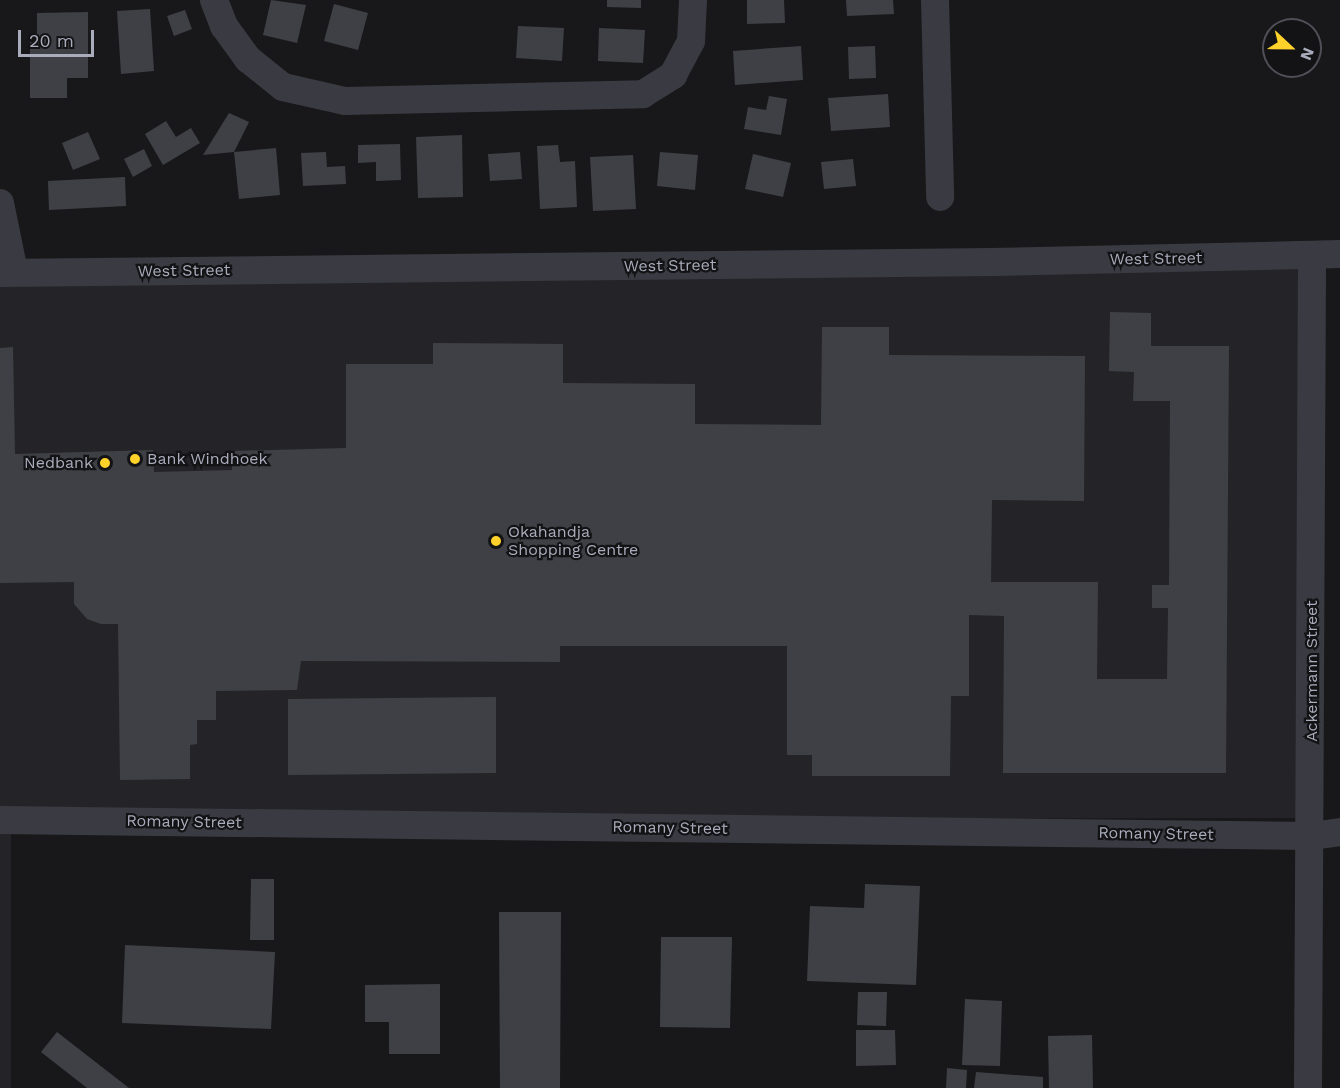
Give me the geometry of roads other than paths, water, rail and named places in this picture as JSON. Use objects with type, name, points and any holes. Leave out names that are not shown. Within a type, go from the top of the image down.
[{"type":"street","points":[[214,0],[224,26],[248,59],[283,87],[345,101],[643,94],[673,75],[691,41],[693,0]]},
{"type":"street","points":[[935,0],[940,197]]},
{"type":"street","points":[[0,203],[7,273]]},
{"type":"street","name":"West Street","points":[[7,273],[992,262],[1326,254]]},
{"type":"street","name":"Ackermann Street","points":[[1308,1088],[1326,254]]},
{"type":"street","name":"Romany Street","points":[[0,820],[1312,836],[1340,832]]},
{"type":"place","name":"Bank Windhoek","points":[[135,459]]},
{"type":"place","name":"Nedbank","points":[[105,463]]},
{"type":"place","name":"Okahandja Shopping Centre","points":[[496,541]]}]
